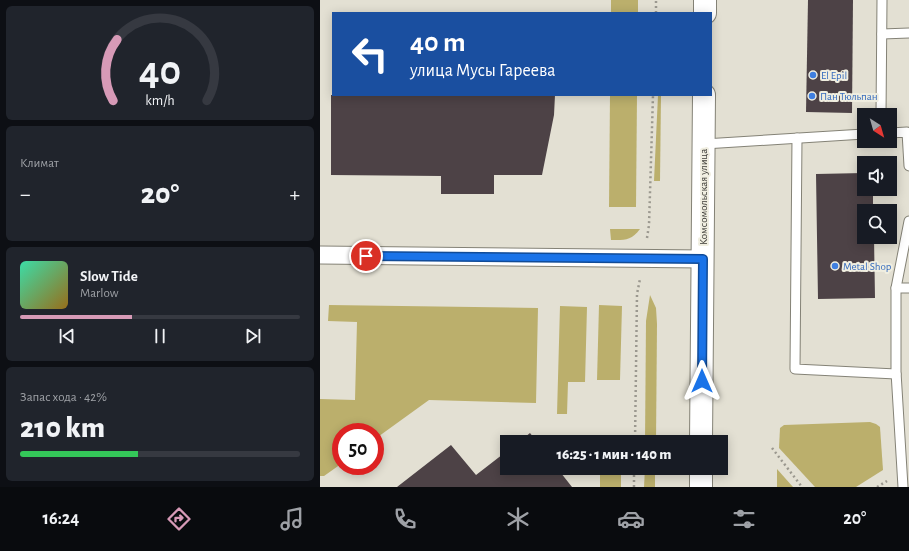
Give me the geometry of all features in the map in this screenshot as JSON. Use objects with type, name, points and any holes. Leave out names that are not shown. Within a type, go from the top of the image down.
[{"type":"main road","points":[[705,0],[705,12]]},
{"type":"main road","name":"Комсомольская улица","points":[[701,435],[704,96]]},
{"type":"main road","points":[[701,475],[701,487]]},
{"type":"street","points":[[320,255],[703,259]]},
{"type":"lane","points":[[881,108],[882,0]]},
{"type":"lane","points":[[882,34],[909,33]]},
{"type":"lane","points":[[897,132],[907,132],[909,166]]},
{"type":"lane","points":[[704,144],[857,134]]},
{"type":"lane","points":[[797,138],[795,369],[896,374]]},
{"type":"lane","points":[[904,487],[896,374],[896,288],[909,221]]},
{"type":"lane","points":[[896,288],[909,288]]},
{"type":"path","points":[[656,0],[656,12]]},
{"type":"path","points":[[772,448],[802,487]]},
{"type":"path","points":[[634,475],[634,487]]},
{"type":"shaded area","points":[[611,0],[638,0],[638,12],[611,12]]},
{"type":"shaded area","points":[[610,96],[637,96],[636,207],[609,207]]},
{"type":"shaded area","points":[[658,96],[661,96],[660,181],[654,181]]},
{"type":"shaded area","points":[[610,229],[640,229],[631,238],[624,240],[611,240]]},
{"type":"shaded area","points":[[650,295],[656,308],[657,324],[656,435],[645,435],[646,321]]},
{"type":"shaded area","points":[[329,305],[538,308],[536,403],[429,400],[384,432],[384,423],[332,423],[332,470],[324,476],[320,476],[320,399],[355,400],[357,322],[328,321]]},
{"type":"shaded area","points":[[599,305],[622,306],[620,380],[597,380]]},
{"type":"shaded area","points":[[560,306],[587,307],[585,382],[568,382],[567,414],[557,414]]},
{"type":"shaded area","points":[[870,422],[880,427],[883,470],[856,487],[815,487],[779,448],[780,428],[784,425]]},
{"type":"shaded area","points":[[777,469],[793,487],[777,487]]},
{"type":"shaded area","points":[[600,475],[621,475],[621,487],[600,487]]},
{"type":"shaded area","points":[[645,475],[655,475],[655,487],[644,487]]},
{"type":"building","points":[[808,0],[853,0],[852,113],[806,112]]},
{"type":"building","points":[[331,95],[555,96],[554,115],[542,175],[494,175],[494,194],[441,194],[441,176],[331,175]]},
{"type":"building","points":[[857,173],[857,196],[873,196],[873,204],[857,204],[857,244],[874,244],[875,298],[818,299],[816,174]]},
{"type":"building","points":[[451,445],[476,475],[500,456],[500,475],[563,475],[572,487],[397,487]]},
{"type":"place","name":"El Epil","points":[[813,75]]},
{"type":"place","name":"Пан Тюльпан","points":[[812,96]]},
{"type":"place","name":"Metal Shop","points":[[835,266]]},
{"type":"route","points":[[366,256],[703,259],[702,381]]}]
